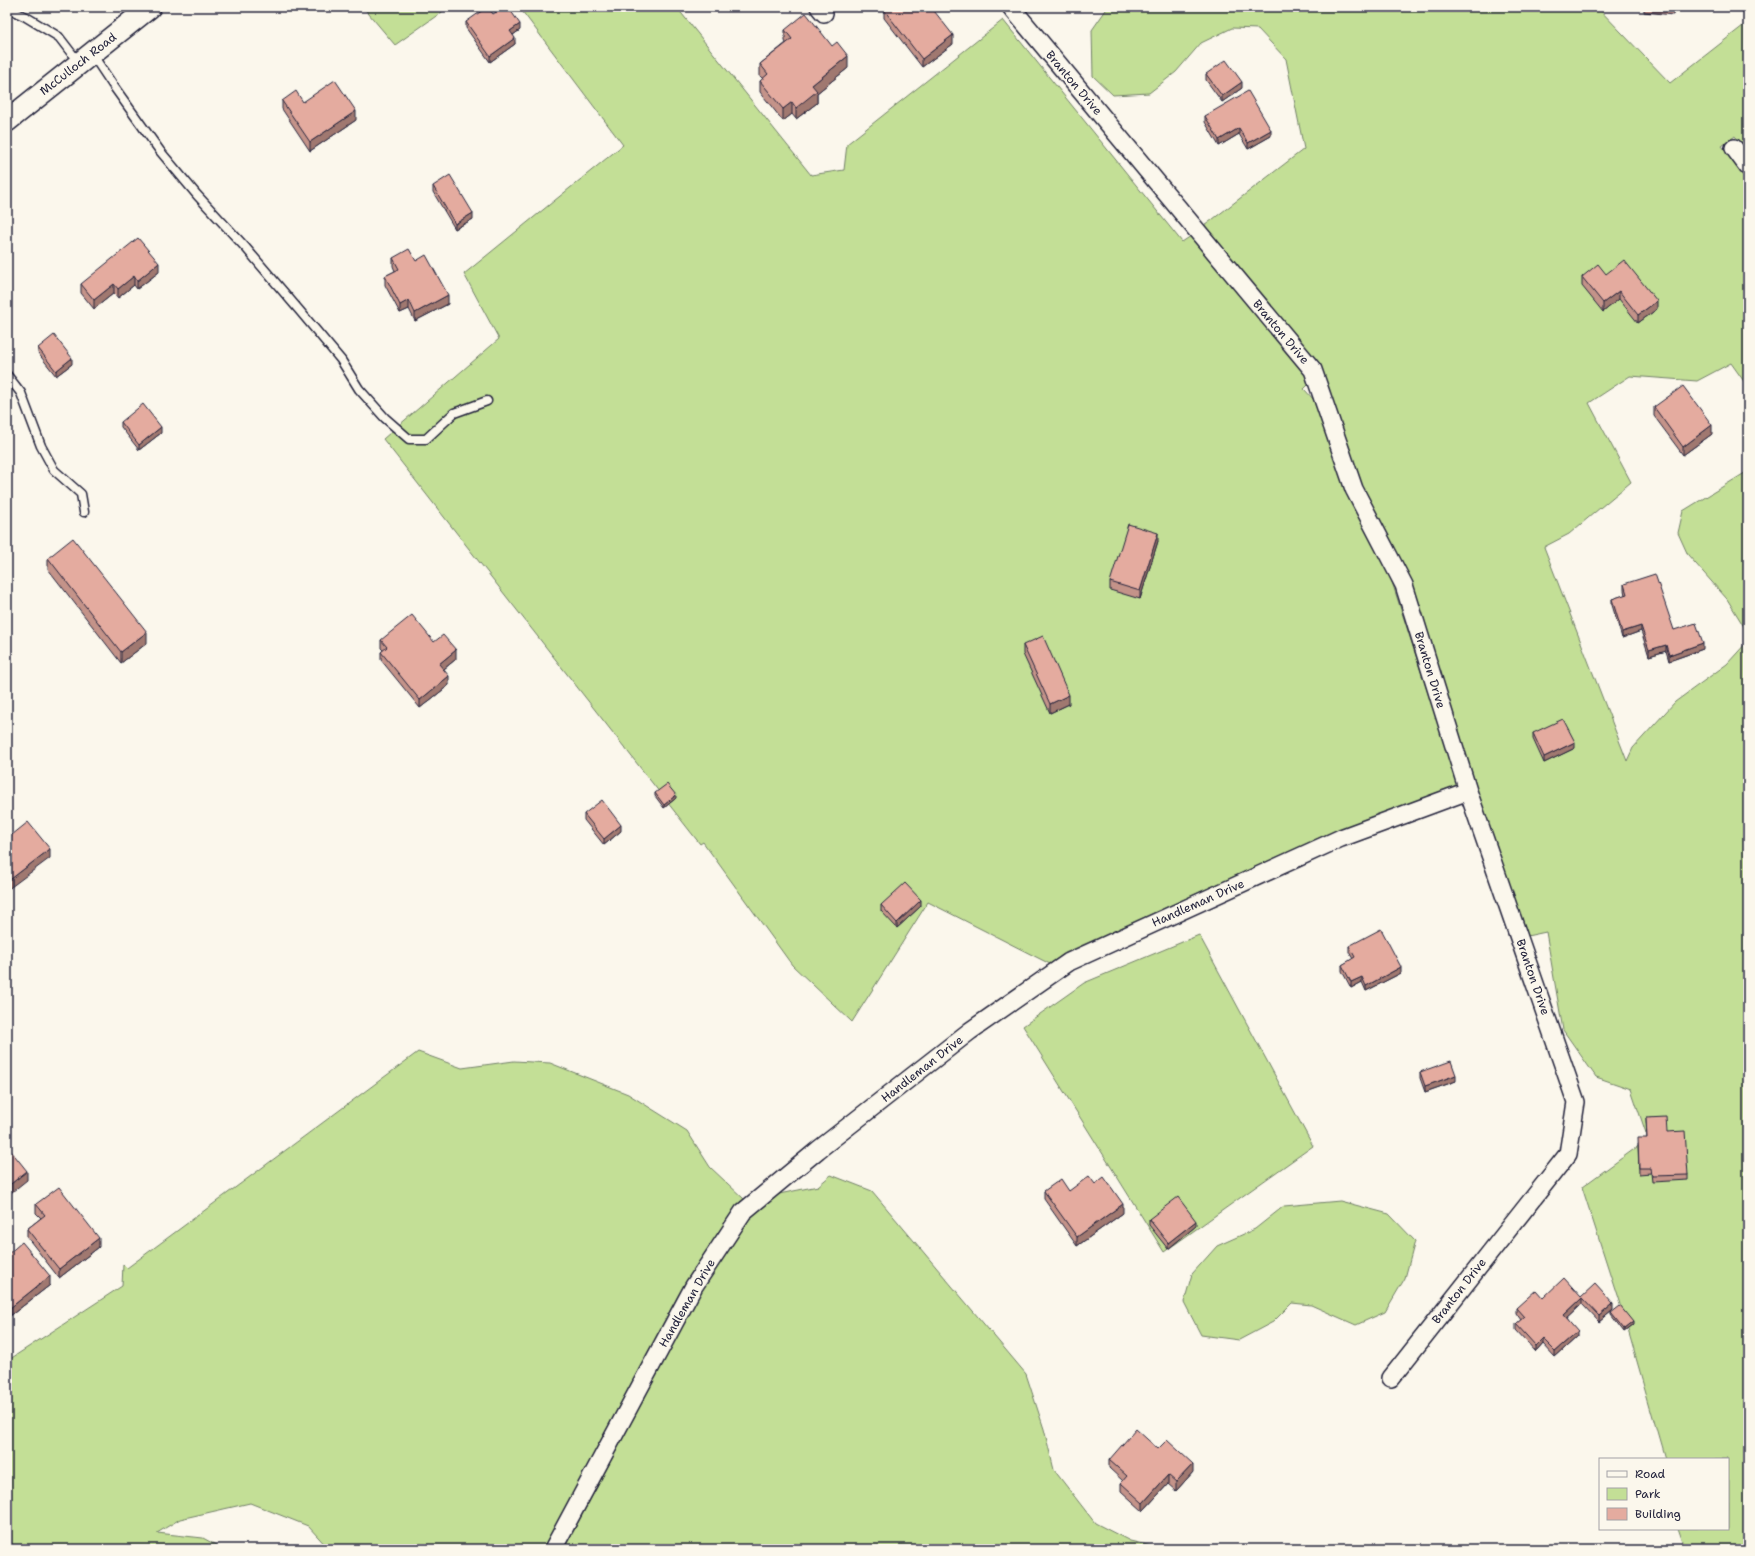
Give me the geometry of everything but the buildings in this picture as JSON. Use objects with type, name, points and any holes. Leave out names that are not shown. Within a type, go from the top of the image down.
[{"type":"street","name":"McCulloch Road","points":[[7,121],[150,7]]},
{"type":"street","name":"Branton Drive","points":[[1011,7],[1313,370],[1354,489],[1404,585],[1468,791],[1576,1102],[1568,1154],[1391,1378]]},
{"type":"street","points":[[1734,148],[1748,167]]},
{"type":"street","name":"Handleman Drive","points":[[553,1549],[694,1286],[743,1212],[818,1150],[970,1032],[1069,962],[1341,838],[1468,791]]},
{"type":"lane","points":[[7,8],[26,17],[59,38],[86,58],[112,84],[160,151],[341,360],[359,389],[385,418],[410,439],[426,439],[454,413],[487,401]]},
{"type":"lane","points":[[7,375],[21,393],[41,446],[54,470],[81,494],[84,512]]},
{"type":"green space","points":[[363,7],[449,7],[395,45]]},
{"type":"green space","points":[[519,7],[680,7],[678,9],[811,175],[844,170],[847,144],[1003,20],[1182,242],[1191,236],[1306,374],[1309,384],[1304,389],[1315,401],[1346,492],[1391,579],[1458,785],[1337,830],[1065,953],[1050,964],[928,902],[852,1022],[792,965],[703,842],[700,844],[383,439],[499,339],[464,274],[623,145]]},
{"type":"green space","points":[[1108,7],[1597,7],[1670,83],[1748,22],[1748,153],[1735,136],[1722,146],[1748,181],[1748,387],[1731,363],[1697,381],[1630,376],[1589,403],[1631,482],[1569,534],[1544,547],[1627,761],[1633,748],[1675,702],[1727,664],[1748,641],[1748,1549],[1683,1549],[1676,1530],[1729,1530],[1729,1458],[1665,1458],[1626,1323],[1582,1187],[1648,1139],[1631,1089],[1596,1077],[1563,1030],[1546,932],[1527,936],[1476,789],[1412,583],[1362,486],[1321,368],[1204,226],[1304,149],[1286,59],[1258,29],[1232,28],[1201,43],[1176,72],[1149,93],[1113,95],[1093,76],[1092,30]]},
{"type":"green space","points":[[1748,471],[1748,633],[1727,599],[1688,555],[1678,533],[1683,511]]},
{"type":"green space","points":[[1199,935],[1313,1146],[1164,1252],[1023,1026],[1084,983]]},
{"type":"green space","points":[[418,1052],[462,1068],[514,1061],[550,1063],[628,1094],[687,1131],[710,1167],[744,1199],[737,1205],[686,1281],[544,1547],[539,1549],[329,1549],[308,1526],[250,1503],[180,1519],[157,1533],[203,1538],[223,1549],[7,1549],[7,1361],[122,1286],[123,1264],[127,1268]]},
{"type":"green space","points":[[831,1175],[872,1191],[1026,1374],[1044,1429],[1054,1470],[1095,1523],[1130,1541],[1165,1549],[564,1549],[701,1291],[750,1218],[779,1194],[818,1186]]},
{"type":"green space","points":[[1340,1201],[1389,1214],[1415,1241],[1405,1278],[1385,1312],[1356,1325],[1311,1305],[1292,1303],[1273,1322],[1239,1340],[1201,1335],[1184,1302],[1192,1274],[1217,1246],[1255,1229],[1284,1206]]}]
